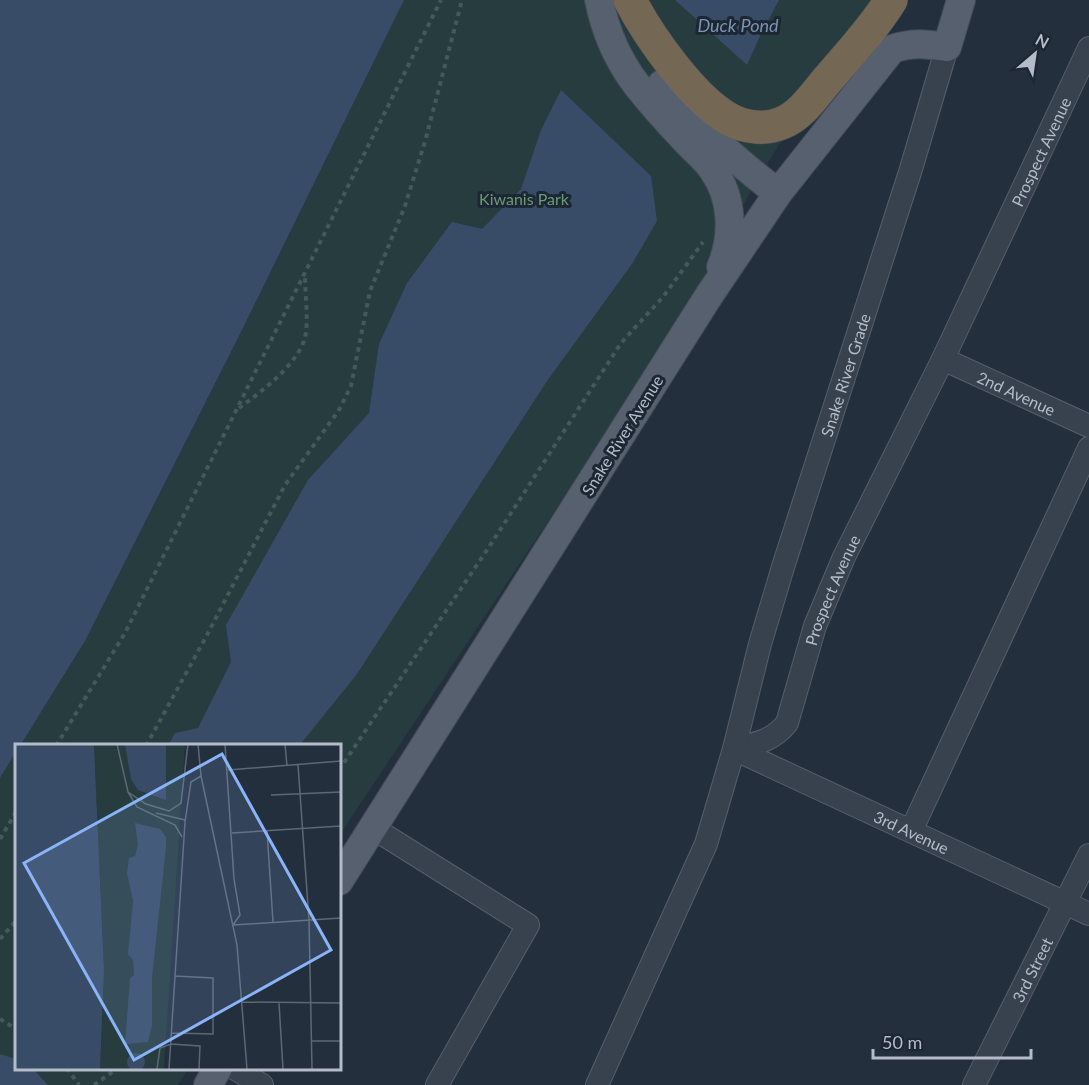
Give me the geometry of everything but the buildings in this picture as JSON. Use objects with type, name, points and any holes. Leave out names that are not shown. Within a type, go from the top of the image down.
[{"type":"highway","points":[[630,0],[650,34],[702,97],[730,120],[754,127],[782,123],[800,112],[883,12]]},
{"type":"main road","points":[[599,0],[606,28],[625,68],[712,168],[724,189],[729,208],[728,243],[724,261],[708,297]]},
{"type":"main road","points":[[614,0],[628,36],[668,91],[748,171],[778,193],[799,145],[883,12]]},
{"type":"main road","name":"Snake River Grade","points":[[947,47],[961,0]]},
{"type":"main road","name":"Snake River Avenue","points":[[340,879],[708,297],[778,193],[892,49],[908,44],[923,43],[947,47]]},
{"type":"main road","points":[[208,1085],[217,1070]]},
{"type":"street","name":"Snake River Grade","points":[[734,749],[783,567],[912,169],[947,47]]},
{"type":"street","name":"Prospect Avenue","points":[[734,749],[767,741],[780,732],[787,723],[814,626],[844,557],[1082,84],[1089,48]]},
{"type":"street","name":"2nd Avenue","points":[[943,359],[1089,426]]},
{"type":"street","points":[[911,831],[1089,448]]},
{"type":"street","name":"3rd Avenue","points":[[734,749],[1089,914]]},
{"type":"street","points":[[597,1085],[706,844],[734,749]]},
{"type":"street","points":[[373,828],[528,925],[437,1085]]},
{"type":"street","name":"3rd Street","points":[[974,1085],[1089,855]]},
{"type":"street","points":[[237,1070],[262,1085]]},
{"type":"path","points":[[57,744],[125,633],[441,0]]},
{"type":"path","points":[[147,744],[285,485],[339,410],[351,386],[370,291],[409,194],[462,0]]},
{"type":"path","points":[[340,769],[489,548],[621,343],[663,297],[709,234]]},
{"type":"path","points":[[238,408],[268,386],[292,362],[306,335],[305,274]]},
{"type":"path","points":[[0,839],[15,814]]},
{"type":"path","points":[[0,939],[15,922]]},
{"type":"path","points":[[0,1019],[15,1028]]},
{"type":"path","points":[[68,1070],[79,1085]]},
{"type":"path","points":[[94,1085],[115,1070]]},
{"type":"green space","name":"Kiwanis Park","points":[[404,0],[877,0],[758,178],[704,278],[645,375],[340,834],[340,744],[21,744],[85,641],[240,334]]},
{"type":"green space","points":[[15,754],[15,1070],[187,1070],[178,1085],[0,1085],[0,778]]},
{"type":"water","points":[[0,0],[404,0],[240,334],[85,641],[21,744],[15,744],[15,754],[0,778]]},
{"type":"water","name":"Duck Pond","points":[[675,0],[779,0],[747,65]]},
{"type":"water","points":[[561,90],[651,176],[657,221],[632,264],[547,381],[357,674],[301,744],[169,744],[175,733],[198,728],[231,662],[226,625],[308,480],[369,413],[379,344],[407,283],[452,222],[482,229],[521,189],[541,130]]},
{"type":"water","points":[[0,1054],[15,1059],[15,1070],[34,1070],[48,1085],[0,1085]]}]
